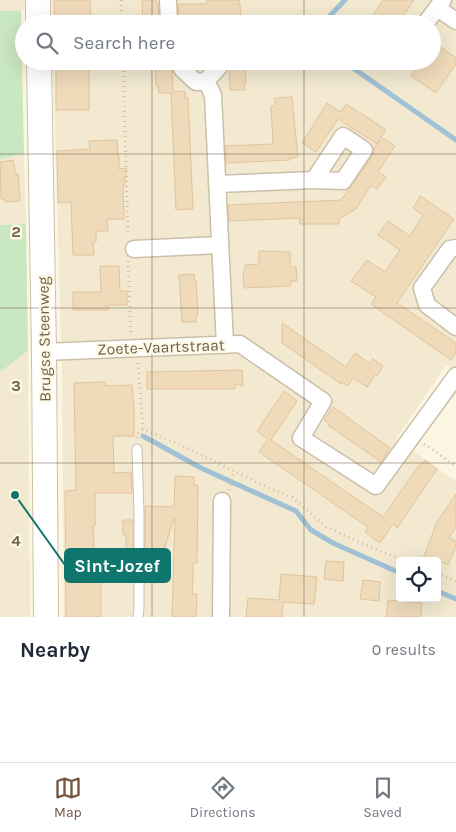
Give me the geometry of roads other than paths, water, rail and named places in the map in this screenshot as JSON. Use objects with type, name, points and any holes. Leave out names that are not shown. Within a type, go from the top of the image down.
[{"type":"main road","points":[[38,0],[38,15]]},
{"type":"main road","name":"Brugse Steenweg","points":[[39,70],[46,617]]},
{"type":"street","points":[[168,0],[169,15]]},
{"type":"street","points":[[432,15],[440,4],[456,21]]},
{"type":"street","points":[[183,70],[196,82],[206,81],[216,70]]},
{"type":"street","points":[[206,81],[213,95],[225,344]]},
{"type":"street","points":[[217,184],[314,180]]},
{"type":"street","points":[[130,249],[220,245]]},
{"type":"street","points":[[456,248],[450,249],[422,288],[427,305],[456,327]]},
{"type":"street","name":"Zoete-Vaartstraat","points":[[44,352],[240,344],[323,401],[301,438],[376,486],[456,376]]},
{"type":"street","points":[[220,617],[226,495]]},
{"type":"lane","points":[[137,449],[139,524],[138,617]]},
{"type":"waterway","points":[[331,15],[345,0]]},
{"type":"waterway","points":[[356,70],[456,140]]},
{"type":"waterway","points":[[143,436],[201,468],[296,511],[311,530],[333,543],[396,571]]},
{"type":"waterway","points":[[441,593],[456,599]]},
{"type":"place","name":"Sint-Jozef","points":[[15,495]]}]
